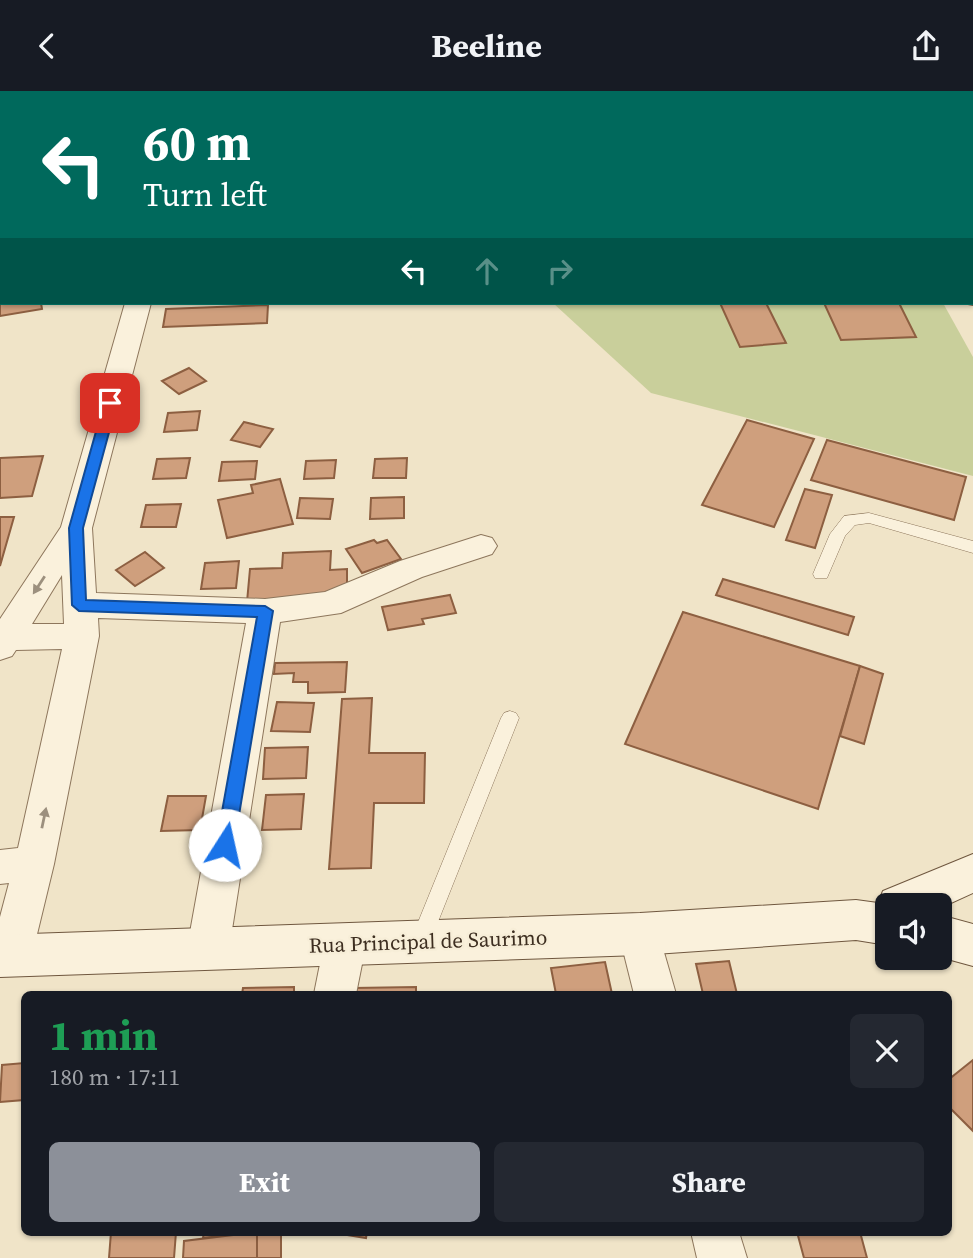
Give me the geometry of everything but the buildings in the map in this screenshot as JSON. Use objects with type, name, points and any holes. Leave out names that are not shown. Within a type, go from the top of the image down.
[{"type":"street","points":[[3,642],[76,528],[137,305]]},
{"type":"street","points":[[5,956],[17,865],[81,620],[76,528]]},
{"type":"street","points":[[3,642],[81,620],[265,611],[329,604],[411,569],[481,546]]},
{"type":"street","points":[[208,949],[265,611]]},
{"type":"street","points":[[927,893],[973,873]]},
{"type":"street","name":"Rua Principal de Saurimo","points":[[5,956],[640,934],[875,918]]},
{"type":"street","points":[[640,934],[654,991]]},
{"type":"street","points":[[952,939],[973,945]]},
{"type":"street","points":[[336,991],[345,944]]},
{"type":"street","points":[[716,1236],[722,1258]]},
{"type":"lane","points":[[821,574],[838,534],[850,520],[869,517],[973,547]]},
{"type":"lane","points":[[421,942],[510,718]]},
{"type":"green space","points":[[555,305],[944,305],[973,357],[973,476],[651,393]]},
{"type":"route","points":[[110,403],[76,528],[79,605],[265,611],[225,845]]}]
